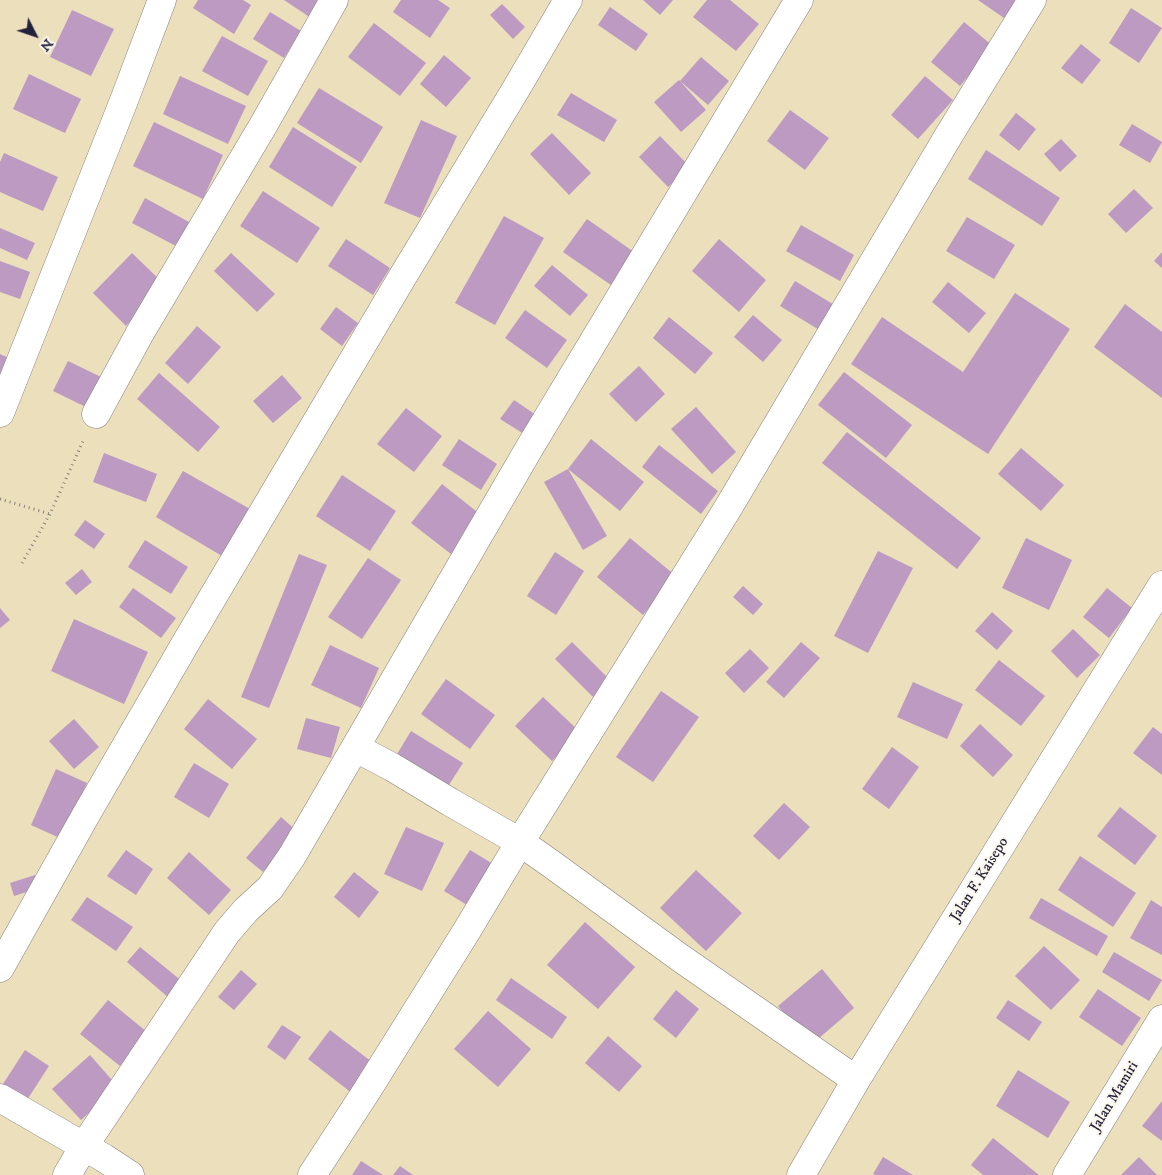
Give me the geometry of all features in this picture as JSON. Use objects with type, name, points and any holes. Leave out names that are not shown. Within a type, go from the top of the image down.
[{"type":"street","points":[[0,413],[162,0]]},
{"type":"street","points":[[96,414],[150,317],[264,124],[334,0]]},
{"type":"street","points":[[0,968],[188,639],[568,0]]},
{"type":"street","points":[[67,1175],[84,1146],[227,932],[246,910],[270,888],[292,856],[535,439],[799,0]]},
{"type":"street","points":[[312,1175],[466,932],[728,508],[949,135],[1032,0]]},
{"type":"street","name":"Jalan F. Kaisepo","points":[[801,1175],[856,1080],[1162,585]]},
{"type":"street","points":[[356,748],[520,842],[679,957],[856,1080]]},
{"type":"street","name":"Jalan Mamiri","points":[[1067,1175],[1162,1019]]},
{"type":"street","points":[[0,1098],[84,1146],[130,1175]]},
{"type":"path","points":[[22,563],[50,514],[96,414]]},
{"type":"path","points":[[0,500],[50,514]]},
{"type":"building","points":[[198,0],[243,0],[251,5],[234,34],[193,8]]},
{"type":"building","points":[[284,0],[327,0],[314,20]]},
{"type":"building","points":[[401,0],[438,0],[450,8],[430,38],[393,12]]},
{"type":"building","points":[[643,0],[673,0],[660,15]]},
{"type":"building","points":[[707,0],[730,0],[759,24],[736,51],[693,17]]},
{"type":"building","points":[[978,0],[1017,0],[1004,18]]},
{"type":"building","points":[[502,4],[525,27],[513,39],[490,15]]},
{"type":"building","points":[[610,7],[648,34],[636,51],[598,25]]},
{"type":"building","points":[[1131,8],[1162,28],[1139,63],[1109,43]]},
{"type":"building","points":[[72,10],[114,29],[91,76],[50,57]]},
{"type":"building","points":[[270,12],[301,31],[284,58],[253,39]]},
{"type":"building","points":[[964,22],[993,46],[960,86],[931,62]]},
{"type":"building","points":[[374,23],[426,63],[400,96],[348,57]]},
{"type":"building","points":[[222,36],[268,61],[248,96],[202,71]]},
{"type":"building","points":[[1081,44],[1101,60],[1082,84],[1061,68]]},
{"type":"building","points":[[444,55],[471,78],[446,107],[420,84]]},
{"type":"building","points":[[701,57],[729,81],[708,105],[680,81]]},
{"type":"building","points":[[29,74],[81,99],[65,133],[13,109]]},
{"type":"building","points":[[180,76],[246,106],[228,144],[163,114]]},
{"type":"building","points":[[925,76],[953,100],[918,139],[891,115]]},
{"type":"building","points":[[679,80],[706,110],[681,132],[654,102]]},
{"type":"building","points":[[319,88],[383,127],[361,163],[297,123]]},
{"type":"building","points":[[571,93],[617,120],[604,142],[557,115]]},
{"type":"building","points":[[790,110],[829,138],[805,170],[767,141]]},
{"type":"building","points":[[1016,113],[1036,129],[1019,151],[999,135]]},
{"type":"building","points":[[421,120],[457,136],[420,218],[384,203]]},
{"type":"building","points":[[154,122],[223,155],[203,199],[133,166]]},
{"type":"building","points":[[1132,124],[1162,142],[1150,163],[1119,145]]},
{"type":"building","points":[[293,127],[357,167],[332,207],[269,167]]},
{"type":"building","points":[[552,133],[591,173],[569,195],[530,154]]},
{"type":"building","points":[[660,136],[690,167],[668,187],[639,157]]},
{"type":"building","points":[[1061,139],[1077,156],[1060,172],[1044,154]]},
{"type":"building","points":[[986,150],[1060,198],[1042,226],[968,179]]},
{"type":"building","points":[[4,153],[58,177],[43,211],[0,192],[0,162]]},
{"type":"building","points":[[1134,189],[1153,208],[1126,233],[1108,214]]},
{"type":"building","points":[[263,191],[320,228],[297,263],[240,226]]},
{"type":"building","points":[[145,198],[189,222],[176,246],[132,223]]},
{"type":"building","points":[[504,216],[544,238],[495,325],[455,303]]},
{"type":"building","points":[[967,217],[1015,245],[994,279],[946,251]]},
{"type":"building","points":[[587,219],[634,252],[611,285],[563,252]]},
{"type":"building","points":[[801,225],[854,255],[840,281],[786,251]]},
{"type":"building","points":[[0,228],[35,243],[27,260],[0,248]]},
{"type":"building","points":[[346,239],[390,268],[373,295],[328,266]]},
{"type":"building","points":[[719,239],[766,280],[739,312],[692,271]]},
{"type":"building","points":[[1162,252],[1162,268],[1154,261]]},
{"type":"building","points":[[132,253],[165,285],[126,326],[93,293]]},
{"type":"building","points":[[231,253],[275,294],[257,312],[214,271]]},
{"type":"building","points":[[0,261],[30,272],[20,299],[0,292]]},
{"type":"building","points":[[552,265],[588,295],[570,316],[534,286]]},
{"type":"building","points":[[795,281],[836,306],[821,331],[780,306]]},
{"type":"building","points":[[948,282],[986,313],[969,333],[932,302]]},
{"type":"building","points":[[1015,293],[1070,329],[988,454],[851,364],[882,317],[963,372]]},
{"type":"building","points":[[1125,304],[1162,332],[1162,398],[1094,347]]},
{"type":"building","points":[[336,307],[358,323],[342,346],[320,329]]},
{"type":"building","points":[[525,310],[567,340],[547,368],[505,338]]},
{"type":"building","points":[[753,315],[782,340],[763,362],[734,337]]},
{"type":"building","points":[[669,317],[713,353],[695,374],[653,338]]},
{"type":"building","points":[[197,326],[221,347],[188,384],[165,363]]},
{"type":"building","points":[[0,354],[11,359],[0,382]]},
{"type":"building","points":[[68,361],[101,377],[86,407],[53,391]]},
{"type":"building","points":[[639,366],[665,394],[636,422],[609,394]]},
{"type":"building","points":[[844,372],[912,425],[886,458],[818,405]]},
{"type":"building","points":[[159,373],[220,427],[198,452],[137,399]]},
{"type":"building","points":[[282,375],[302,398],[273,423],[253,401]]},
{"type":"building","points":[[514,400],[536,415],[524,434],[500,419]]},
{"type":"building","points":[[696,407],[736,452],[712,474],[671,429]]},
{"type":"building","points":[[406,408],[442,436],[414,472],[377,444]]},
{"type":"building","points":[[847,432],[981,538],[957,569],[822,463]]},
{"type":"building","points":[[459,439],[497,464],[481,490],[442,465]]},
{"type":"building","points":[[591,439],[644,482],[620,511],[568,469]]},
{"type":"building","points":[[659,445],[718,491],[701,514],[642,467]]},
{"type":"building","points":[[1021,448],[1064,485],[1041,511],[998,474]]},
{"type":"building","points":[[104,453],[157,474],[146,502],[93,482]]},
{"type":"building","points":[[568,469],[607,536],[583,550],[544,482]]},
{"type":"building","points":[[183,471],[250,509],[222,556],[156,517]]},
{"type":"building","points":[[342,475],[396,511],[370,551],[316,516]]},
{"type":"building","points":[[442,484],[481,515],[451,554],[411,523]]},
{"type":"building","points":[[85,520],[105,534],[94,549],[74,535]]},
{"type":"building","points":[[630,538],[676,576],[643,615],[597,577]]},
{"type":"building","points":[[1026,538],[1072,560],[1049,610],[1002,588]]},
{"type":"building","points":[[145,540],[188,567],[171,594],[128,567]]},
{"type":"building","points":[[878,551],[913,568],[868,653],[834,636]]},
{"type":"building","points":[[555,552],[584,571],[556,615],[527,596]]},
{"type":"building","points":[[299,554],[327,565],[269,708],[241,697]]},
{"type":"building","points":[[368,558],[401,580],[362,639],[328,617]]},
{"type":"building","points":[[82,569],[92,582],[76,595],[65,583]]},
{"type":"building","points":[[743,586],[763,604],[753,615],[733,597]]},
{"type":"building","points":[[133,588],[176,618],[161,638],[119,607]]},
{"type":"building","points":[[1107,588],[1132,608],[1109,638],[1083,617]]},
{"type":"building","points":[[0,608],[10,620],[0,628]]},
{"type":"building","points":[[992,612],[1013,631],[997,650],[975,631]]},
{"type":"building","points":[[74,619],[148,652],[124,704],[51,671]]},
{"type":"building","points":[[1073,629],[1100,655],[1077,678],[1051,651]]},
{"type":"building","points":[[572,642],[610,680],[593,697],[555,659]]},
{"type":"building","points":[[801,642],[820,658],[784,698],[766,682]]},
{"type":"building","points":[[330,645],[379,668],[361,708],[311,685]]},
{"type":"building","points":[[750,649],[769,668],[744,693],[725,673]]},
{"type":"building","points":[[999,660],[1045,696],[1021,726],[975,690]]},
{"type":"building","points":[[446,679],[495,715],[470,749],[421,714]]},
{"type":"building","points":[[913,682],[963,704],[947,739],[897,717]]},
{"type":"building","points":[[661,691],[699,717],[653,782],[616,757]]},
{"type":"building","points":[[543,697],[580,732],[552,761],[515,726]]},
{"type":"building","points":[[208,699],[257,739],[232,769],[184,729]]},
{"type":"building","points":[[306,718],[340,727],[331,758],[297,749]]},
{"type":"building","points":[[74,719],[99,747],[74,769],[49,741]]},
{"type":"building","points":[[980,724],[1013,755],[993,777],[960,746]]},
{"type":"building","points":[[1153,727],[1162,734],[1162,775],[1133,753]]},
{"type":"building","points":[[411,731],[463,763],[445,791],[394,759]]},
{"type":"building","points":[[892,747],[919,767],[889,809],[862,789]]},
{"type":"building","points":[[194,763],[229,784],[209,818],[174,797]]},
{"type":"building","points":[[56,769],[87,783],[62,839],[31,825]]},
{"type":"building","points":[[784,803],[810,827],[779,860],[753,836]]},
{"type":"building","points":[[1120,807],[1157,836],[1135,865],[1097,836]]},
{"type":"building","points":[[281,817],[298,832],[263,872],[246,858]]},
{"type":"building","points":[[406,827],[444,843],[422,891],[384,874]]},
{"type":"building","points":[[126,850],[153,869],[136,895],[107,876]]},
{"type":"building","points":[[470,850],[498,867],[472,908],[444,891]]},
{"type":"building","points":[[189,852],[231,890],[209,915],[167,878]]},
{"type":"building","points":[[1080,856],[1136,893],[1113,927],[1058,890]]},
{"type":"building","points":[[696,870],[742,913],[706,951],[660,908]]},
{"type":"building","points":[[354,872],[379,892],[359,918],[334,897]]},
{"type":"building","points":[[35,875],[39,888],[14,896],[10,883]]},
{"type":"building","points":[[87,897],[133,927],[116,951],[71,920]]},
{"type":"building","points":[[1041,898],[1108,936],[1097,956],[1029,918]]},
{"type":"building","points":[[1151,900],[1162,907],[1162,955],[1130,938]]},
{"type":"building","points":[[585,922],[635,967],[598,1009],[547,965]]},
{"type":"building","points":[[1044,946],[1080,980],[1051,1010],[1015,976]]},
{"type":"building","points":[[140,947],[183,982],[169,998],[127,962]]},
{"type":"building","points":[[1114,952],[1162,980],[1149,1001],[1102,972]]},
{"type":"building","points":[[822,969],[854,1008],[811,1045],[778,1006]]},
{"type":"building","points":[[241,970],[257,984],[234,1010],[218,997]]},
{"type":"building","points":[[511,978],[567,1017],[552,1039],[496,1000]]},
{"type":"building","points":[[1098,989],[1141,1018],[1122,1046],[1079,1017]]},
{"type":"building","points":[[676,990],[699,1009],[676,1038],[653,1019]]},
{"type":"building","points":[[108,1000],[147,1032],[120,1066],[80,1034]]},
{"type":"building","points":[[1008,1000],[1042,1022],[1029,1041],[996,1018]]},
{"type":"building","points":[[488,1011],[531,1049],[498,1087],[454,1049]]},
{"type":"building","points":[[282,1025],[301,1037],[285,1060],[267,1047]]},
{"type":"building","points":[[330,1030],[376,1065],[353,1094],[308,1059]]},
{"type":"building","points":[[608,1036],[642,1066],[619,1092],[585,1063]]},
{"type":"building","points":[[25,1050],[49,1066],[27,1100],[3,1084]]},
{"type":"building","points":[[90,1055],[118,1087],[81,1120],[52,1089]]},
{"type":"building","points":[[1018,1070],[1070,1102],[1048,1138],[996,1106]]},
{"type":"building","points":[[1162,1101],[1162,1141],[1142,1126]]},
{"type":"building","points":[[993,1138],[1039,1175],[983,1175],[971,1165]]},
{"type":"building","points":[[883,1157],[913,1175],[873,1174]]},
{"type":"building","points":[[1139,1157],[1157,1175],[1121,1175]]},
{"type":"building","points":[[361,1161],[383,1175],[352,1175]]},
{"type":"building","points":[[400,1166],[413,1175],[393,1175]]}]
